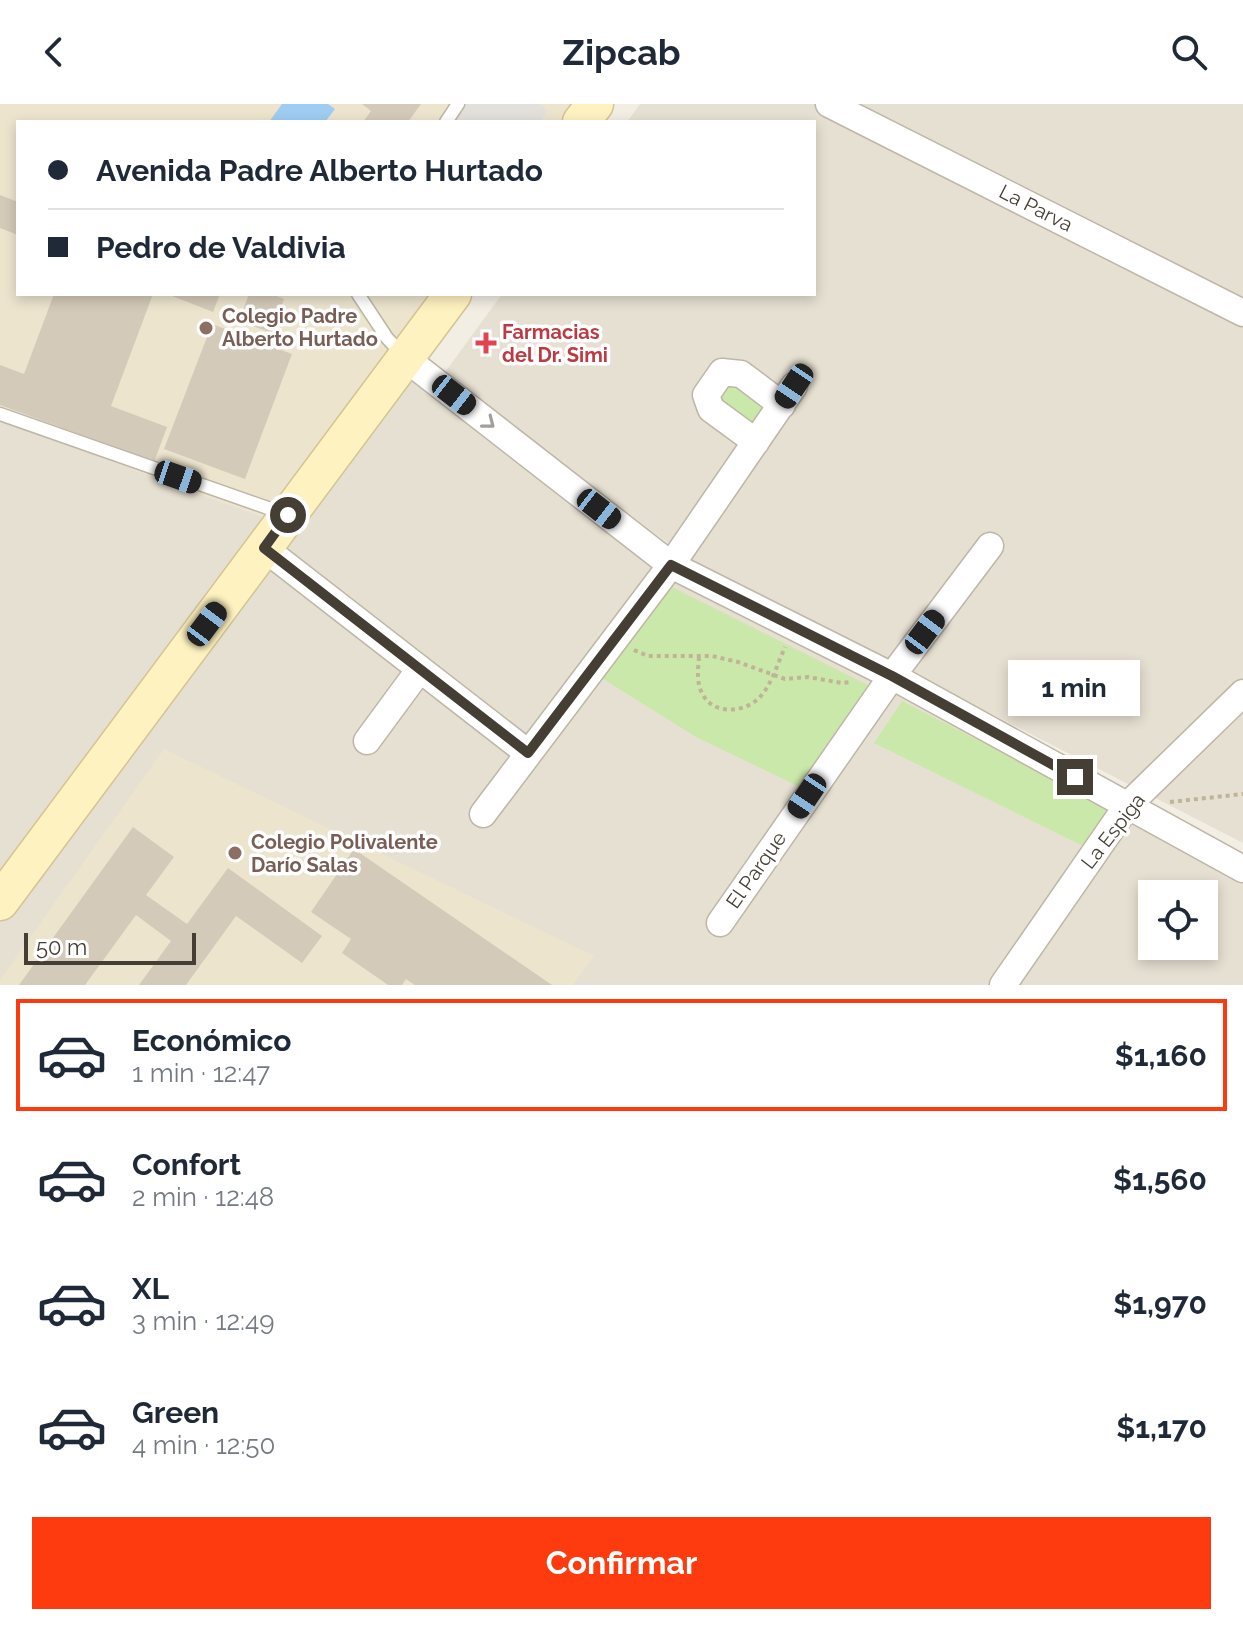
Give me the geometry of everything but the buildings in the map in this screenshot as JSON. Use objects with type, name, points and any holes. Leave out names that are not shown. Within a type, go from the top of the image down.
[{"type":"street","points":[[583,120],[595,104]]},
{"type":"street","name":"La Parva","points":[[829,104],[1243,313]]},
{"type":"street","points":[[5,888],[452,296]]},
{"type":"street","points":[[405,358],[671,565],[892,676],[1243,869]]},
{"type":"street","points":[[483,814],[671,565],[756,442],[788,395],[741,374],[722,372],[706,395],[711,409],[756,442]]},
{"type":"street","name":"El Parque","points":[[720,923],[892,676],[990,546]]},
{"type":"street","points":[[264,548],[528,753]]},
{"type":"street","points":[[367,741],[420,669]]},
{"type":"street","name":"La Espiga","points":[[1003,985],[1127,806],[1243,693]]},
{"type":"lane","points":[[359,296],[387,338],[405,358]]},
{"type":"lane","points":[[0,414],[288,515]]},
{"type":"path","points":[[699,657],[697,676],[703,696],[717,708],[734,710],[749,706],[761,697],[795,625]]},
{"type":"path","points":[[613,642],[648,656],[738,662],[785,679],[808,677],[842,683],[892,676]]},
{"type":"path","points":[[1127,806],[1243,794]]},
{"type":"shaded area","name":"Colegio Padre Alberto Hurtado","points":[[0,104],[578,104],[566,120],[16,120],[16,296],[436,296],[266,518],[0,420]]},
{"type":"shaded area","points":[[452,104],[539,104],[548,111],[541,120],[440,120]]},
{"type":"shaded area","points":[[640,104],[1243,104],[1243,843],[688,558],[443,375],[501,296],[816,296],[816,120],[628,120]]},
{"type":"shaded area","points":[[386,361],[434,392],[689,580],[1243,870],[1243,985],[0,985],[0,420],[266,518]]},
{"type":"shaded area","name":"Colegio Polivalente Darío Salas","points":[[164,749],[594,956],[573,985],[0,985],[0,980]]},
{"type":"green space","points":[[730,382],[767,410],[753,428],[716,400]]},
{"type":"green space","points":[[668,585],[872,687],[800,787],[696,737],[600,677]]},
{"type":"green space","points":[[902,701],[1112,809],[1083,846],[874,743]]},
{"type":"water","points":[[282,104],[328,104],[335,109],[327,120],[270,120]]},
{"type":"place","name":"Colegio Padre Alberto Hurtado","points":[[206,328]]},
{"type":"place","name":"Farmacias del Dr. Simi","points":[[486,343]]},
{"type":"place","name":"Colegio Polivalente Darío Salas","points":[[235,853]]},
{"type":"route","points":[[288,515],[264,548],[528,753],[671,565],[795,625],[1075,777]]}]
